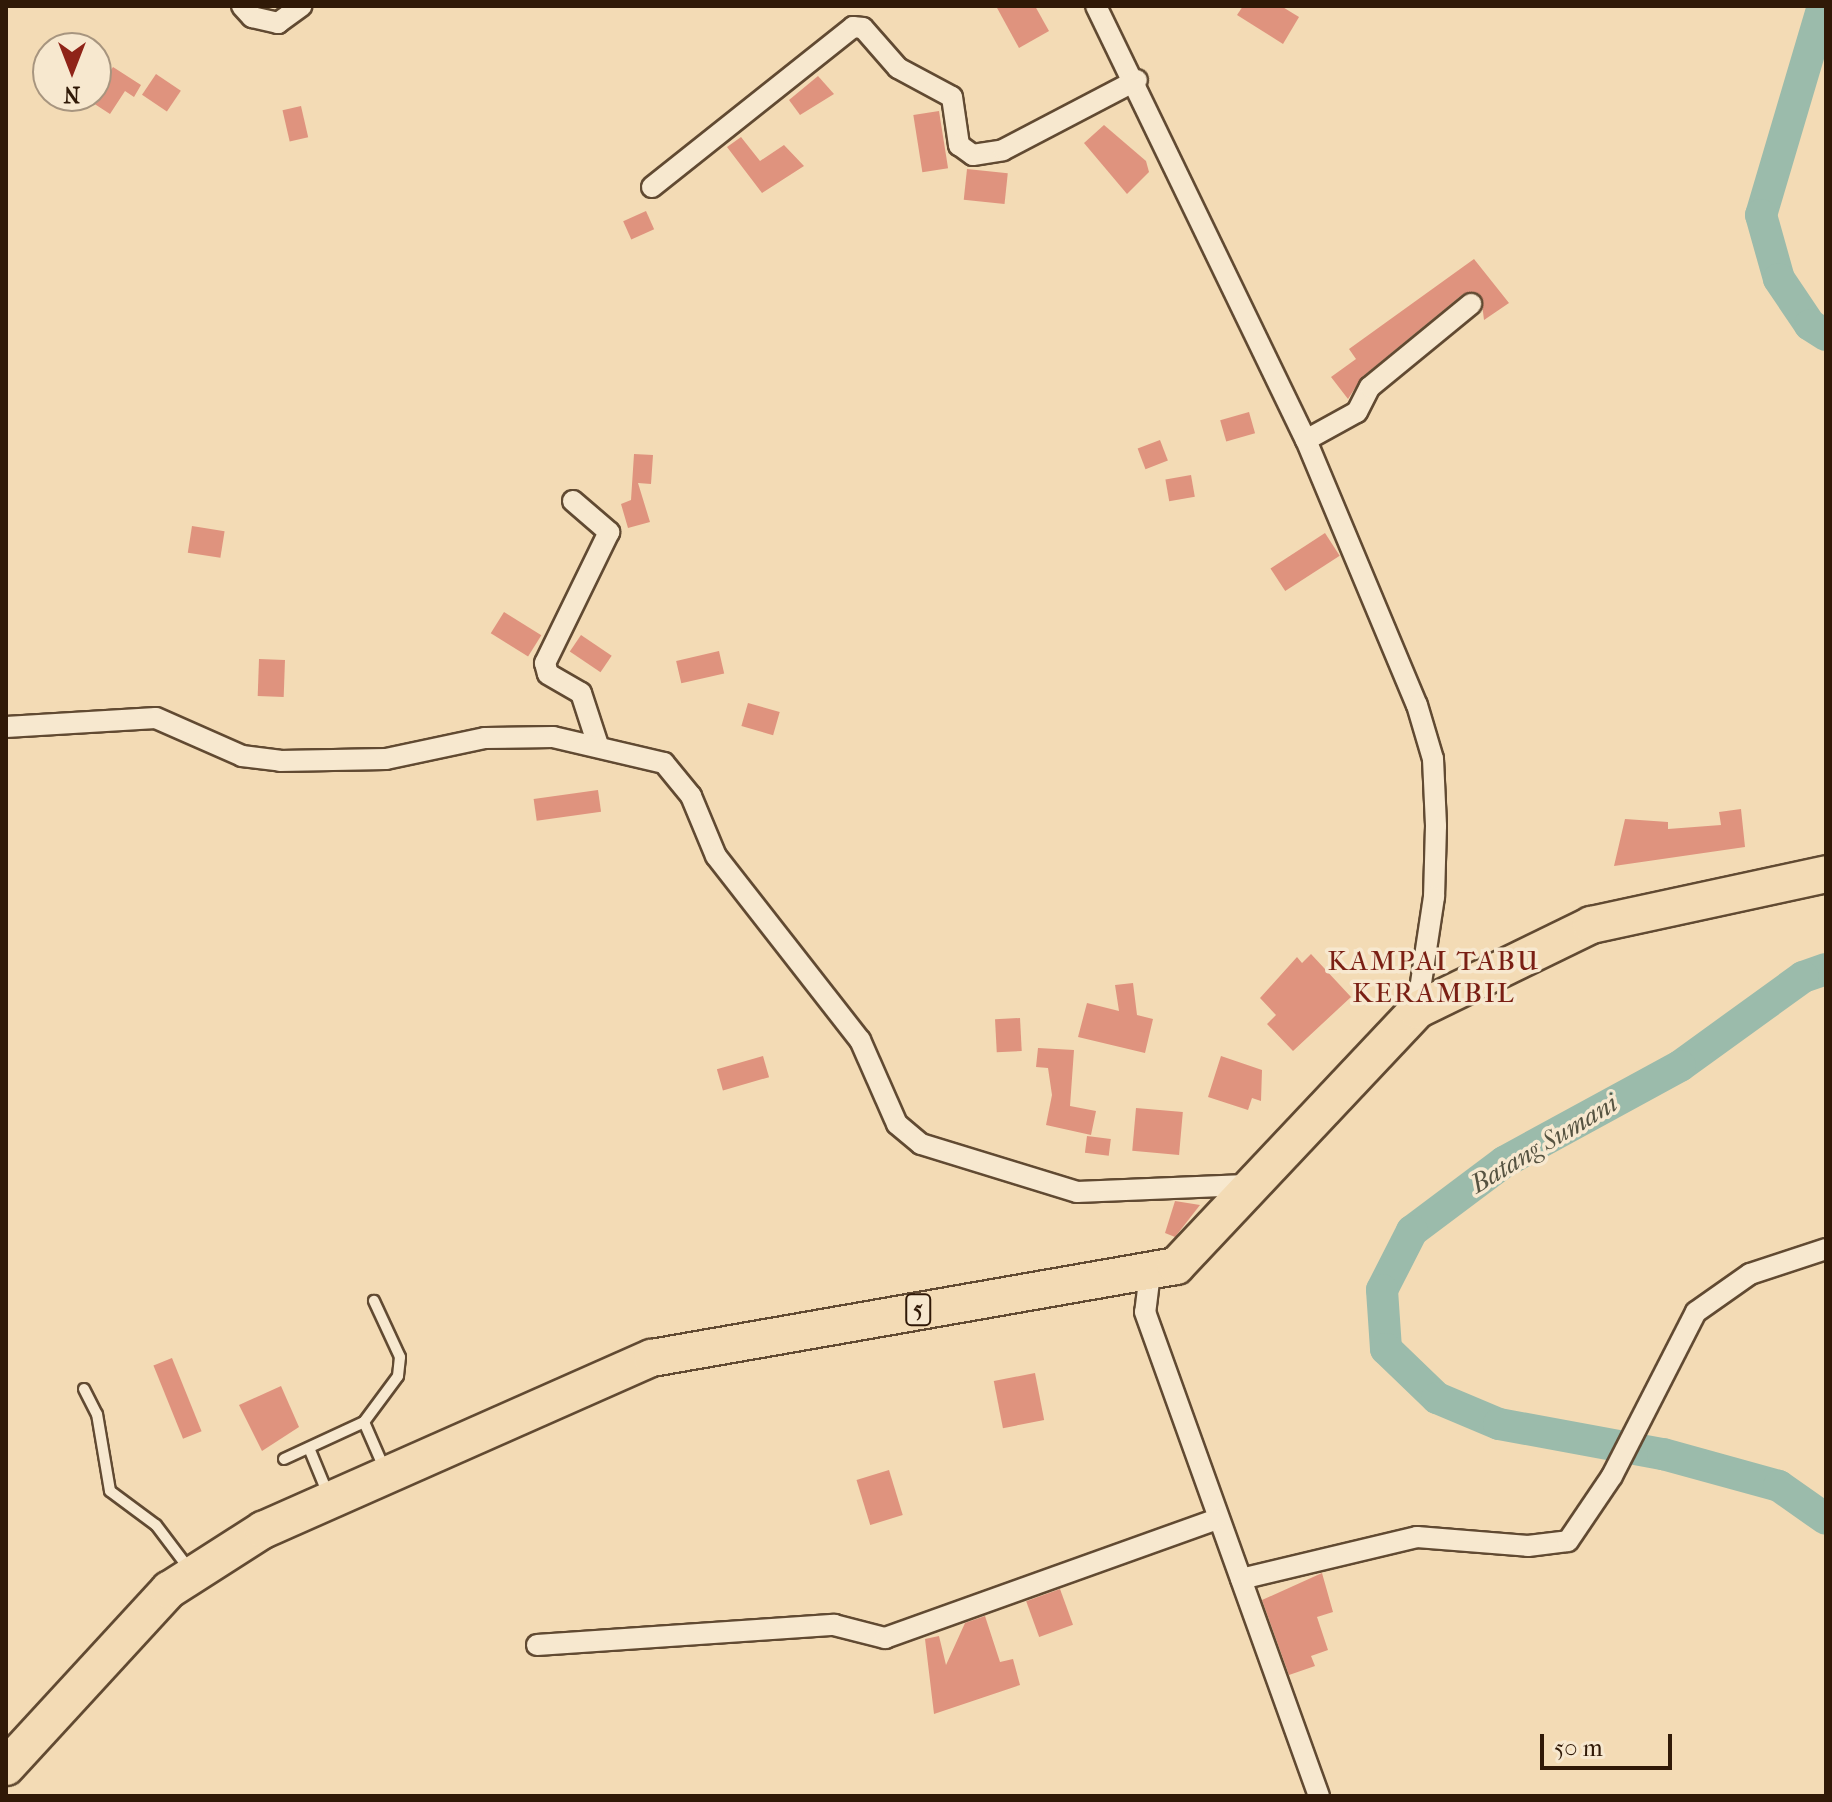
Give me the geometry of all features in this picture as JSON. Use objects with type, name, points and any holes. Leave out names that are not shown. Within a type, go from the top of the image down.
[{"type":"highway","name":"5","points":[[6,1767],[191,1571],[330,1500],[652,1358],[702,1344],[1150,1273],[1176,1266],[1246,1185],[1417,1010],[1591,925],[1826,874]]},
{"type":"street","points":[[242,6],[252,17],[278,23],[301,6]]},
{"type":"street","points":[[1096,6],[1137,80],[1306,440],[1400,659],[1433,759],[1434,897],[1417,1010]]},
{"type":"street","points":[[652,187],[853,27],[863,28],[898,68],[952,97],[959,145],[973,155],[1003,150],[1137,80]]},
{"type":"street","points":[[1306,440],[1357,412],[1370,387],[1471,304]]},
{"type":"street","points":[[573,501],[609,532],[545,663],[548,674],[581,693],[598,745]]},
{"type":"street","points":[[6,727],[156,718],[242,756],[280,761],[386,759],[497,736],[598,745],[664,763],[681,780],[716,856],[860,1040],[897,1124],[921,1144],[1077,1192],[1246,1185]]},
{"type":"street","points":[[1241,1579],[1417,1537],[1528,1546],[1568,1541],[1612,1476],[1660,1381],[1706,1301],[1750,1274],[1826,1249]]},
{"type":"street","points":[[1150,1273],[1145,1312],[1215,1520],[1241,1579],[1319,1796]]},
{"type":"street","points":[[537,1645],[834,1625],[885,1638],[1215,1520]]},
{"type":"lane","points":[[284,1459],[364,1422],[402,1364],[374,1301]]},
{"type":"lane","points":[[84,1389],[97,1414],[110,1491],[156,1525],[191,1571]]},
{"type":"lane","points":[[364,1422],[387,1474]]},
{"type":"lane","points":[[309,1448],[330,1500]]},
{"type":"building","points":[[996,6],[1035,6],[1049,31],[1019,48]]},
{"type":"building","points":[[1243,6],[1281,6],[1299,17],[1283,44],[1237,15]]},
{"type":"building","points":[[112,68],[141,85],[134,97],[125,91],[112,111]]},
{"type":"building","points":[[156,74],[181,91],[167,112],[142,95]]},
{"type":"building","points":[[818,76],[834,94],[800,115],[789,100]]},
{"type":"building","points":[[301,106],[308,137],[290,141],[282,110]]},
{"type":"building","points":[[939,111],[948,168],[922,172],[913,115]]},
{"type":"building","points":[[1104,125],[1146,161],[1149,172],[1127,194],[1084,143]]},
{"type":"building","points":[[741,137],[760,161],[784,145],[804,166],[762,193],[727,147]]},
{"type":"building","points":[[967,169],[1008,173],[1005,204],[964,200]]},
{"type":"building","points":[[646,211],[654,229],[631,239],[623,221]]},
{"type":"building","points":[[1474,259],[1509,303],[1484,320],[1481,296],[1463,294],[1362,377],[1348,399],[1331,377],[1356,359],[1349,349]]},
{"type":"building","points":[[1249,412],[1255,433],[1226,441],[1220,420]]},
{"type":"building","points":[[1160,440],[1168,461],[1145,469],[1138,449]]},
{"type":"building","points":[[634,454],[653,455],[651,484],[638,483],[650,522],[628,528],[621,504],[631,500]]},
{"type":"building","points":[[1191,475],[1195,497],[1169,501],[1165,480]]},
{"type":"building","points":[[192,526],[225,531],[220,558],[188,553]]},
{"type":"building","points":[[1325,533],[1340,556],[1285,591],[1270,568]]},
{"type":"building","points":[[504,612],[541,635],[528,657],[491,633]]},
{"type":"building","points":[[581,635],[612,656],[600,672],[570,652]]},
{"type":"building","points":[[719,651],[724,673],[681,683],[676,661]]},
{"type":"building","points":[[259,659],[285,660],[284,697],[258,696]]},
{"type":"building","points":[[748,703],[780,712],[773,735],[741,726]]},
{"type":"building","points":[[598,790],[601,812],[537,821],[534,799]]},
{"type":"building","points":[[1741,809],[1745,847],[1614,866],[1625,819],[1668,822],[1668,829],[1721,825],[1719,812]]},
{"type":"building","points":[[1311,954],[1351,997],[1293,1051],[1267,1024],[1276,1015],[1260,998],[1297,957],[1302,963]]},
{"type":"building","points":[[1133,983],[1137,1015],[1153,1019],[1145,1053],[1078,1037],[1087,1003],[1119,1011],[1115,985]]},
{"type":"building","points":[[1020,1018],[1022,1051],[997,1052],[995,1019]]},
{"type":"building","points":[[1038,1048],[1074,1050],[1070,1106],[1096,1111],[1091,1135],[1046,1125],[1052,1095],[1048,1068],[1036,1067]]},
{"type":"building","points":[[763,1056],[769,1077],[723,1090],[717,1069]]},
{"type":"building","points":[[1221,1056],[1262,1070],[1261,1101],[1252,1098],[1248,1110],[1208,1097]]},
{"type":"building","points":[[1136,1108],[1183,1112],[1179,1155],[1132,1151]]},
{"type":"building","points":[[1087,1136],[1111,1139],[1109,1156],[1085,1153]]},
{"type":"building","points":[[1175,1201],[1200,1205],[1175,1237],[1165,1233]]},
{"type":"building","points":[[172,1358],[202,1431],[183,1439],[153,1365]]},
{"type":"building","points":[[1035,1373],[1044,1420],[1003,1428],[994,1381]]},
{"type":"building","points":[[281,1386],[299,1427],[262,1451],[239,1405]]},
{"type":"building","points":[[889,1470],[903,1515],[870,1525],[856,1480]]},
{"type":"building","points":[[1322,1573],[1333,1612],[1317,1617],[1328,1650],[1311,1656],[1315,1666],[1289,1675],[1262,1600]]},
{"type":"building","points":[[1060,1589],[1073,1625],[1039,1637],[1026,1601]]},
{"type":"building","points":[[985,1616],[1000,1662],[1013,1659],[1020,1685],[934,1714],[925,1639],[939,1636],[946,1665],[965,1623]]},
{"type":"waterway","name":"Batang Sumani","points":[[1823,6],[1761,215],[1779,279],[1810,325],[1826,335]]},
{"type":"waterway","name":"Batang Sumani","points":[[1826,969],[1803,977],[1680,1066],[1504,1162],[1412,1231],[1382,1290],[1386,1349],[1437,1398],[1499,1424],[1663,1454],[1779,1486],[1826,1519]]},
{"type":"district","name":"KAMPAI TABU KERAMBIL","points":[[1434,977]]}]
